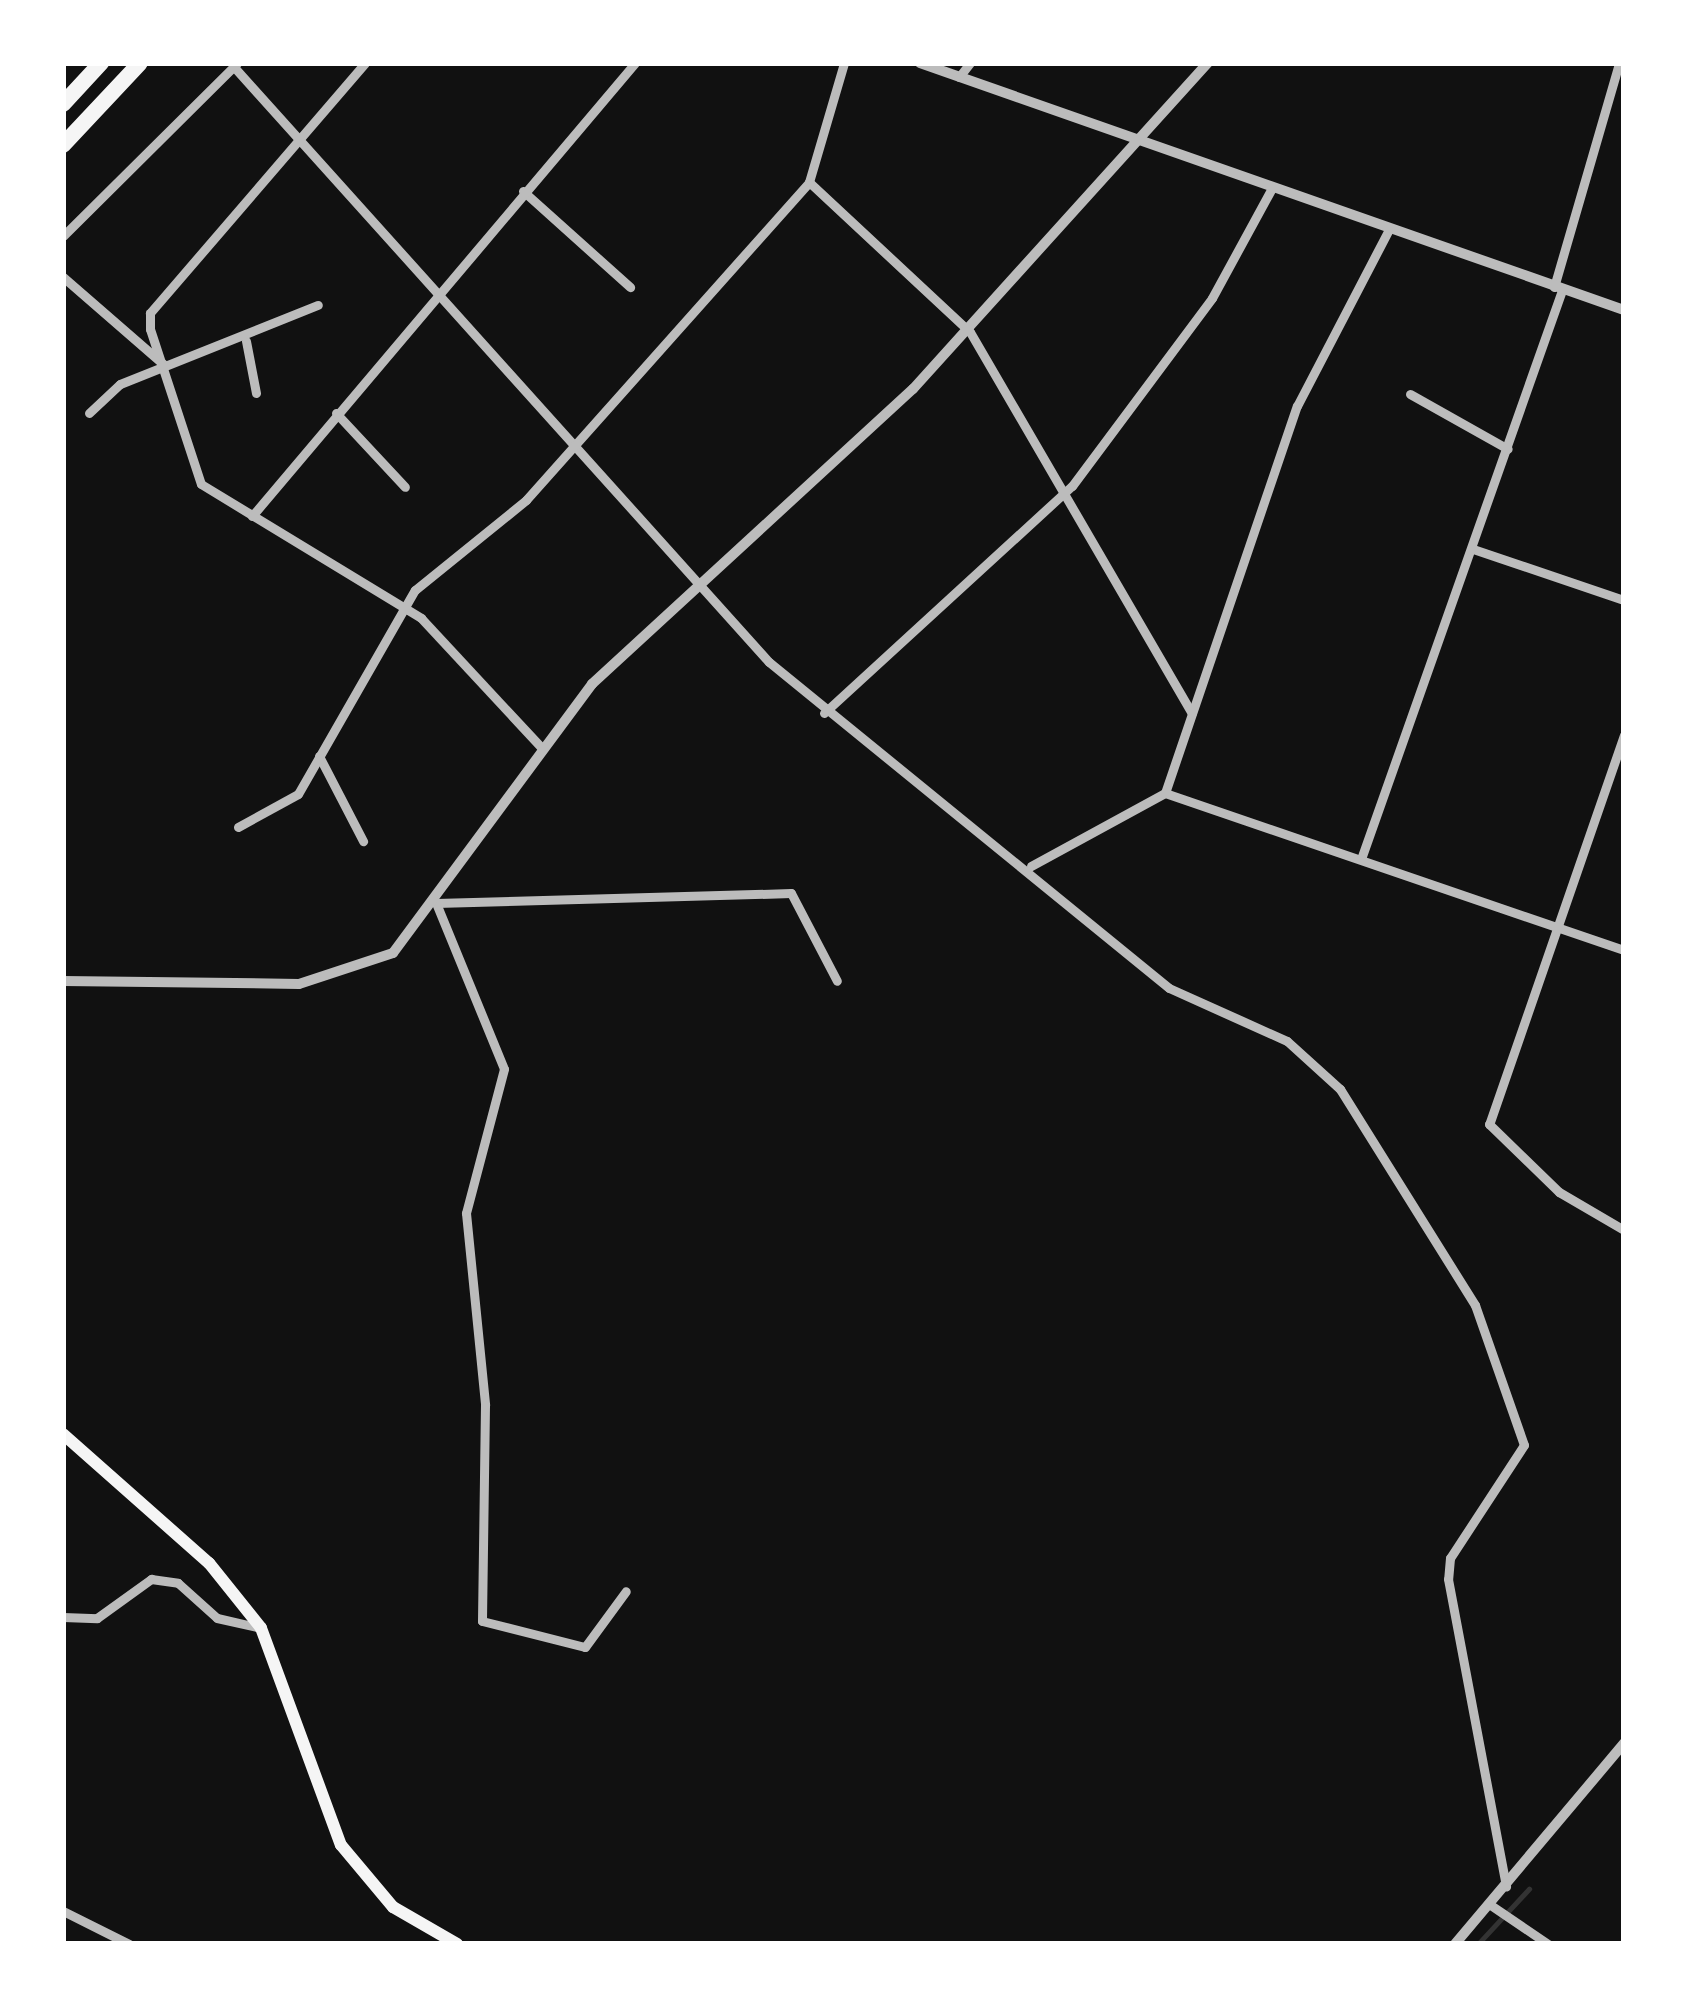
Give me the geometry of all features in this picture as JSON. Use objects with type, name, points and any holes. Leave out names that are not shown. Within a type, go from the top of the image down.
[{"type":"highway","points":[[63,104],[101,63]]},
{"type":"highway","points":[[63,145],[140,63]]},
{"type":"main road","points":[[63,1434],[208,1562],[261,1628],[341,1845],[393,1906],[457,1944]]},
{"type":"street","points":[[365,63],[150,313],[201,484],[404,608],[541,747]]},
{"type":"street","points":[[252,515],[434,293],[635,63]]},
{"type":"street","points":[[238,827],[298,794],[404,608],[571,449],[809,182],[844,63]]},
{"type":"street","points":[[920,63],[1624,310]]},
{"type":"street","points":[[959,77],[970,63]]},
{"type":"street","points":[[63,981],[331,981],[393,953],[436,903],[541,747],[693,587],[970,332],[1208,63]]},
{"type":"street","points":[[1361,860],[1508,448],[1558,289],[1618,63]]},
{"type":"street","points":[[63,236],[236,65],[693,587],[824,713],[1031,866],[1169,988],[1322,1064],[1474,1305],[1525,1445],[1450,1558],[1448,1579],[1507,1890]]},
{"type":"street","points":[[809,182],[970,332],[1192,713]]},
{"type":"street","points":[[824,713],[1064,494],[1212,298],[1272,188]]},
{"type":"street","points":[[523,191],[630,287]]},
{"type":"street","points":[[1031,866],[1165,793],[1297,406],[1389,230]]},
{"type":"street","points":[[63,277],[165,366]]},
{"type":"street","points":[[89,412],[165,366],[246,341],[318,305]]},
{"type":"street","points":[[246,341],[256,393]]},
{"type":"street","points":[[1410,394],[1508,448]]},
{"type":"street","points":[[336,413],[405,487]]},
{"type":"street","points":[[1474,549],[1624,600]]},
{"type":"street","points":[[1624,736],[1489,1124],[1558,1192],[1624,1230]]},
{"type":"street","points":[[319,757],[363,841]]},
{"type":"street","points":[[1165,793],[1624,950]]},
{"type":"street","points":[[436,903],[790,893],[836,981]]},
{"type":"street","points":[[436,903],[504,1069],[466,1214],[485,1405],[482,1621],[585,1647],[626,1591]]},
{"type":"street","points":[[63,1616],[97,1618],[151,1580],[178,1583],[217,1618],[261,1628]]},
{"type":"street","points":[[1455,1944],[1507,1890],[1624,1743]]},
{"type":"street","points":[[1492,1906],[1548,1944]]},
{"type":"street","points":[[63,1911],[129,1944]]},
{"type":"waterway","points":[[1478,1944],[1529,1889]]}]
